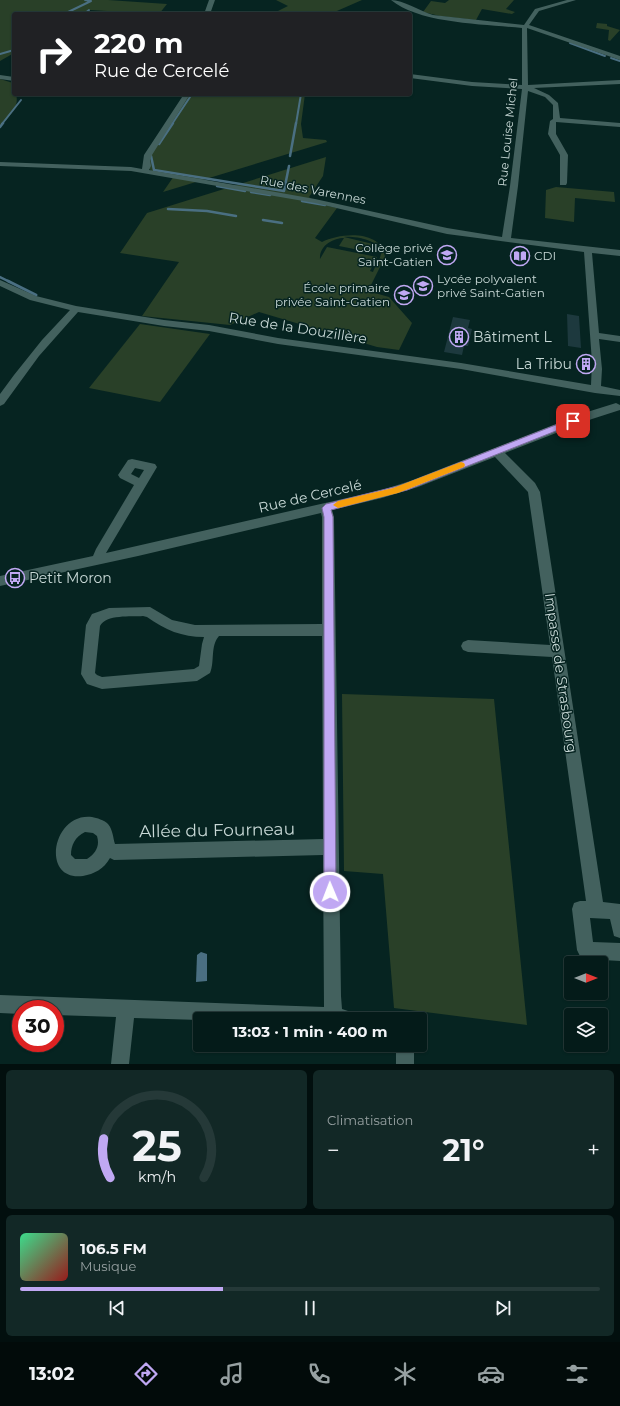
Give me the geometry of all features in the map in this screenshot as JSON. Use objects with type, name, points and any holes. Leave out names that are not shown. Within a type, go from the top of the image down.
[{"type":"street","points":[[208,12],[212,0]]},
{"type":"street","points":[[394,0],[419,13],[433,17],[525,26],[620,58]]},
{"type":"street","points":[[525,26],[537,10],[573,0]]},
{"type":"street","name":"Rue Louise Michel","points":[[506,240],[514,186],[525,87],[525,26]]},
{"type":"street","points":[[609,54],[620,51]]},
{"type":"street","points":[[412,76],[483,85],[525,87],[620,82]]},
{"type":"street","points":[[0,77],[12,79]]},
{"type":"street","points":[[525,87],[547,96],[556,104],[557,120]]},
{"type":"street","points":[[144,171],[147,166],[146,160],[148,154],[186,96]]},
{"type":"street","points":[[563,183],[564,156],[552,134],[553,121],[557,120],[620,125]]},
{"type":"street","name":"Rue des Varennes","points":[[0,164],[102,167],[144,171],[315,201],[447,231],[506,240],[620,253]]},
{"type":"street","points":[[588,250],[598,376],[595,390]]},
{"type":"street","name":"Rue de la Douzillère","points":[[0,283],[33,298],[76,309],[157,322],[210,328],[278,341],[461,366],[595,390],[618,400]]},
{"type":"street","points":[[0,402],[55,330],[76,309]]},
{"type":"street","points":[[594,335],[620,339]]},
{"type":"street","name":"Rue de Cercelé","points":[[0,580],[98,560],[326,508],[404,487],[496,450],[588,416],[618,400]]},
{"type":"street","name":"Impasse de Strasbourg","points":[[496,450],[531,486],[534,492],[596,910]]},
{"type":"street","points":[[98,560],[100,552],[141,484]]},
{"type":"street","points":[[326,508],[328,517],[330,847],[341,1012]]},
{"type":"street","points":[[215,632],[211,635],[209,640],[204,669],[197,675],[102,683],[92,680],[88,674],[92,628],[95,621],[104,614],[114,612],[147,611],[162,622],[175,627],[195,631],[328,630]]},
{"type":"street","points":[[468,646],[558,651]]},
{"type":"street","name":"Allée du Fourneau","points":[[106,848],[114,852],[330,847]]},
{"type":"street","points":[[620,930],[617,911],[580,909],[586,950],[620,952]]},
{"type":"street","points":[[0,1004],[225,1012]]},
{"type":"street","points":[[120,1064],[126,1008]]},
{"type":"street","points":[[405,1052],[405,1064]]},
{"type":"green space","points":[[0,0],[108,0],[167,4],[161,12],[89,10],[87,12],[12,12],[12,54],[0,61]]},
{"type":"green space","points":[[276,0],[362,0],[335,12],[276,12],[288,6]]},
{"type":"green space","points":[[449,0],[514,0],[506,9],[515,12],[512,14],[482,9],[476,20],[440,16],[423,12],[431,1],[445,3]]},
{"type":"green space","points":[[597,23],[607,24],[607,26],[620,30],[610,41],[608,40],[609,30],[596,28]]},
{"type":"green space","points":[[0,79],[12,83],[12,96],[16,96],[17,99],[15,108],[0,127]]},
{"type":"green space","points":[[187,96],[305,96],[301,124],[303,138],[326,140],[327,142],[163,192],[174,176],[152,172],[147,166],[148,155]]},
{"type":"green space","points":[[326,157],[323,176],[309,197],[319,204],[337,208],[315,238],[322,242],[349,235],[368,238],[376,242],[382,248],[385,257],[368,291],[389,297],[412,323],[399,350],[377,347],[259,312],[230,325],[142,316],[179,262],[120,253],[147,213]],"holes":[[[344,237],[367,240],[377,245],[380,249],[381,254],[373,272],[370,271],[377,257],[327,247],[320,259],[320,254],[324,247],[331,241],[340,238],[344,238],[339,246],[369,252],[373,244]]]},
{"type":"green space","points":[[556,187],[614,192],[615,202],[575,198],[574,222],[545,218],[546,190]]},
{"type":"green space","points":[[140,324],[210,334],[160,402],[89,388]]},
{"type":"green space","points":[[342,694],[494,699],[527,1025],[394,1008],[383,874],[344,871]]},
{"type":"water","points":[[201,952],[207,954],[207,981],[196,982],[197,955]]},
{"type":"building","points":[[567,314],[579,316],[581,348],[568,346]]},
{"type":"building","name":"Bâtiment L","points":[[453,317],[470,320],[468,328],[472,329],[468,346],[464,346],[462,355],[444,352]]},
{"type":"waterway","points":[[68,12],[91,1],[85,0]]},
{"type":"waterway","points":[[570,43],[605,56]]},
{"type":"waterway","points":[[0,54],[12,51]]},
{"type":"waterway","points":[[611,58],[620,61]]},
{"type":"waterway","points":[[172,124],[191,96]]},
{"type":"waterway","points":[[296,124],[301,96]]},
{"type":"waterway","points":[[2,124],[21,100]]},
{"type":"waterway","points":[[0,127],[3,123]]},
{"type":"waterway","points":[[159,144],[173,123]]},
{"type":"waterway","points":[[290,156],[296,123]]},
{"type":"waterway","points":[[151,156],[154,170],[284,191],[289,166]]},
{"type":"waterway","points":[[217,186],[245,191]]},
{"type":"waterway","points":[[251,192],[270,195]]},
{"type":"waterway","points":[[302,201],[325,205]]},
{"type":"waterway","points":[[168,209],[207,211],[236,216]]},
{"type":"waterway","points":[[263,220],[282,223]]},
{"type":"waterway","points":[[0,277],[36,295]]},
{"type":"slow traffic","points":[[338,505],[414,484],[461,465]]},
{"type":"place","name":"Collège privé Saint-Gatien","points":[[447,255]]},
{"type":"place","name":"CDI","points":[[520,256]]},
{"type":"place","name":"Lycée polyvalent privé Saint-Gatien","points":[[423,286]]},
{"type":"place","name":"École primaire privée Saint-Gatien","points":[[404,295]]},
{"type":"place","name":"Bâtiment L","points":[[459,337]]},
{"type":"place","name":"La Tribu","points":[[586,364]]},
{"type":"place","name":"Petit Moron","points":[[15,578]]},
{"type":"route","points":[[330,892],[328,517],[326,508],[382,494],[414,484],[496,450],[573,421]]}]
